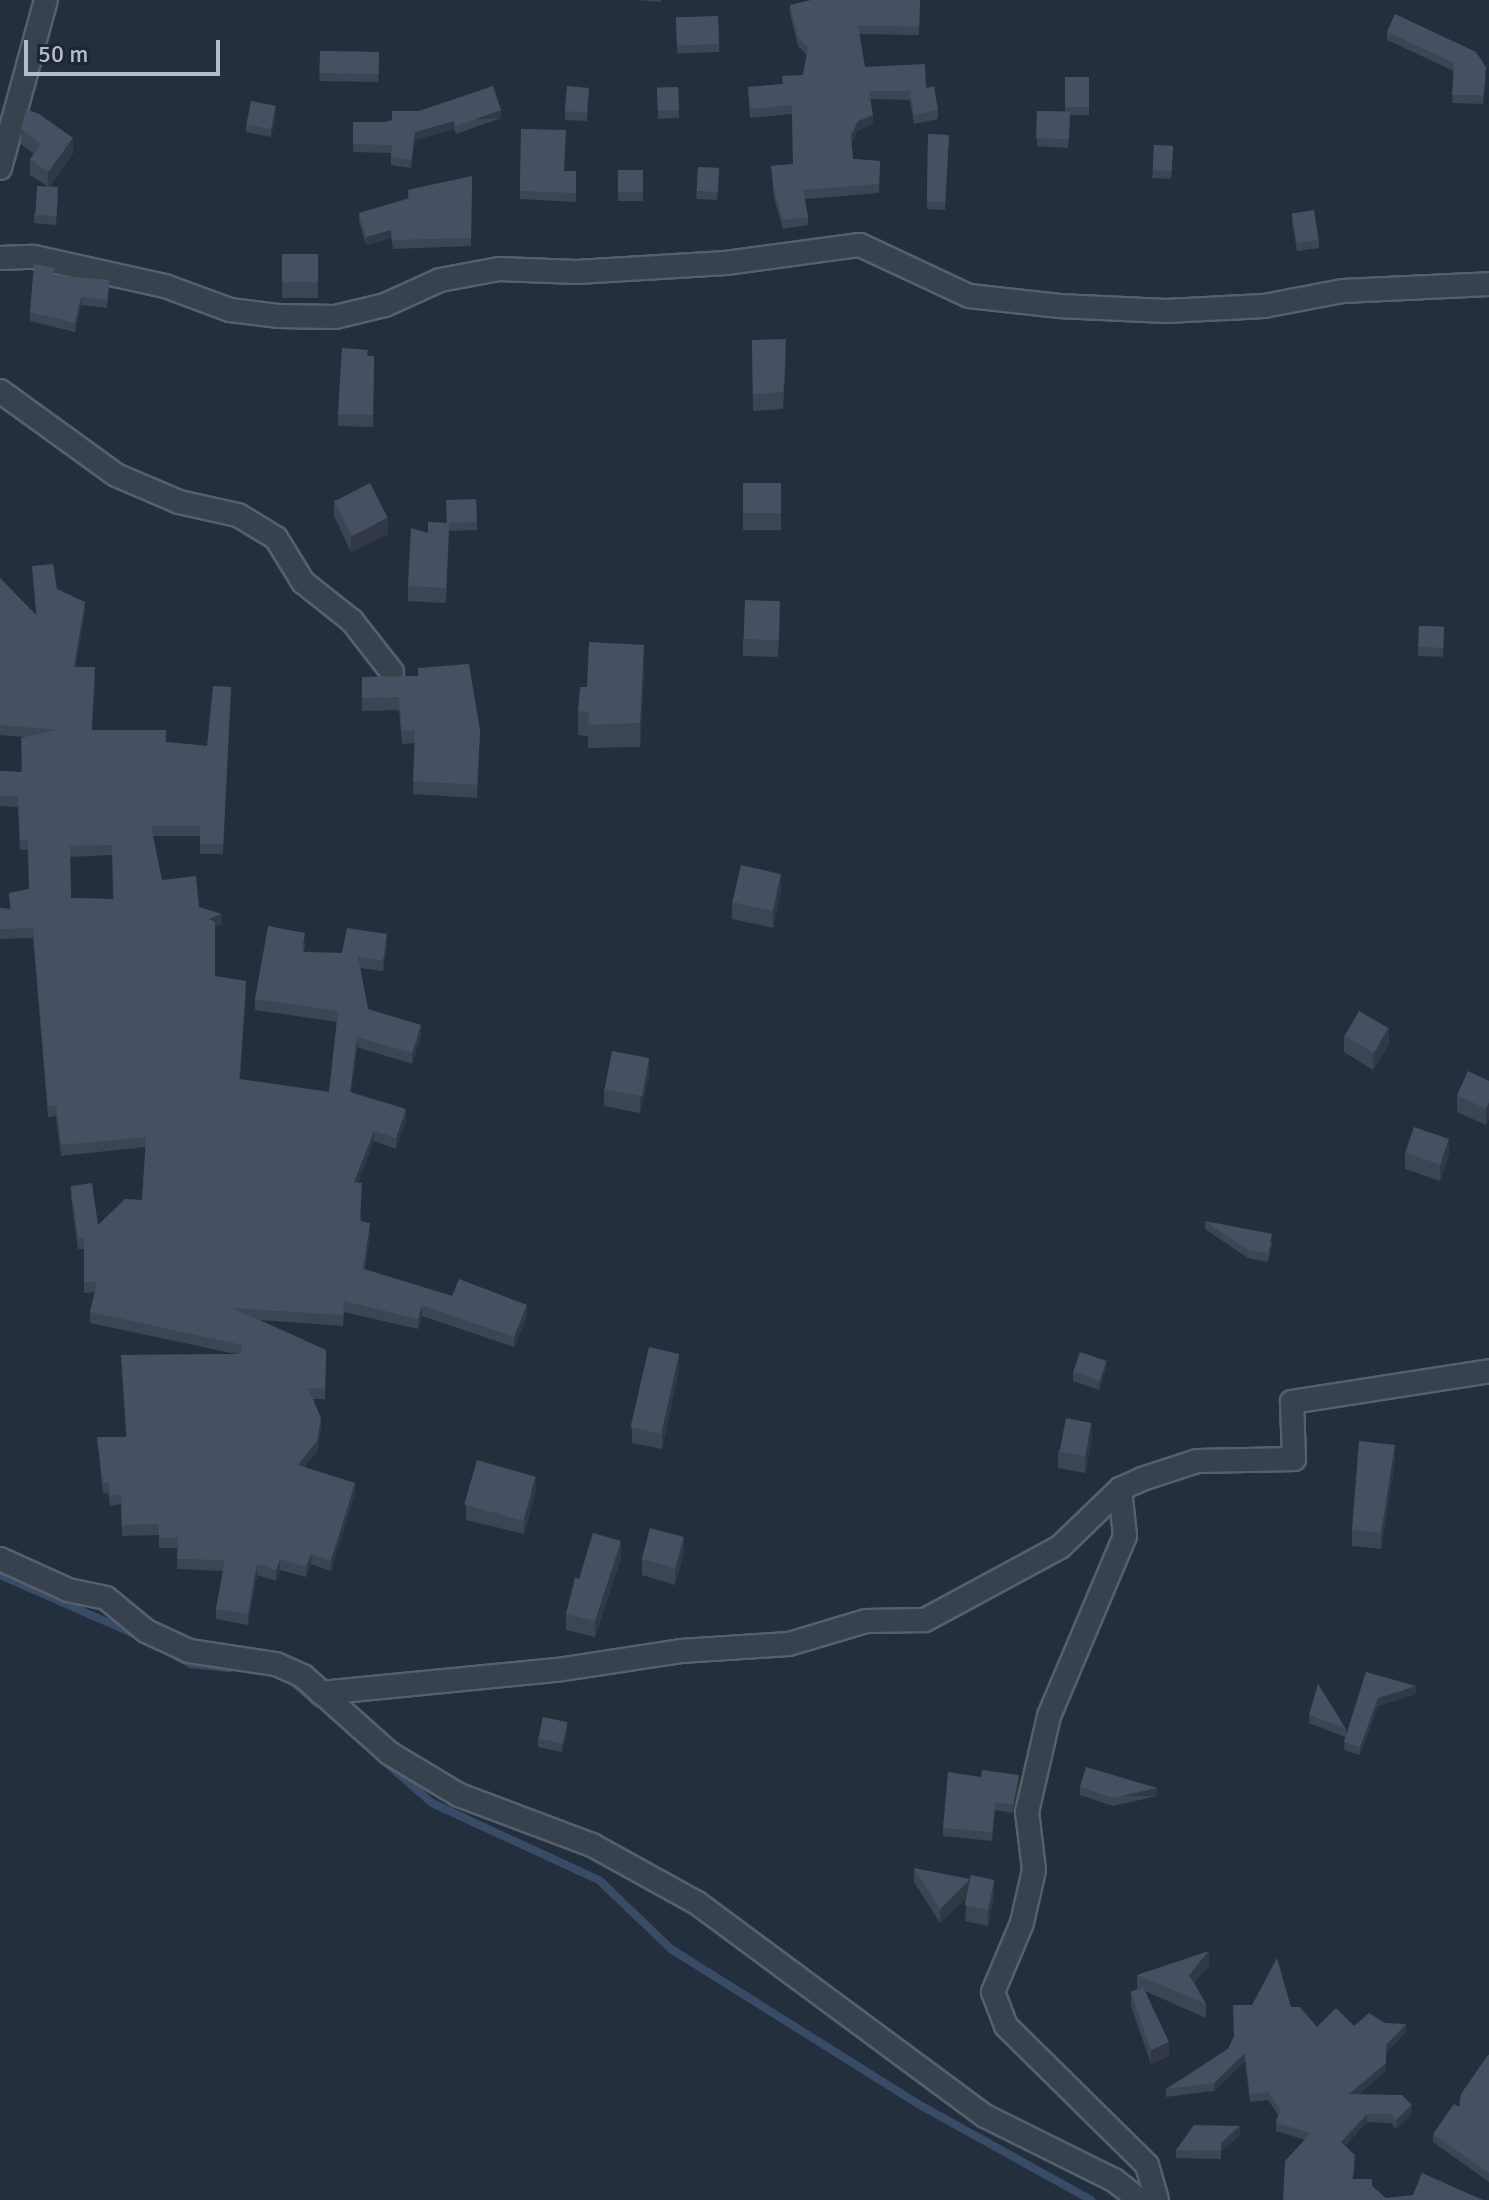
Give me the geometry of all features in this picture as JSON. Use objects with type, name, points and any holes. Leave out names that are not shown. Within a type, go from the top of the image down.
[{"type":"street","points":[[0,168],[46,0]]},
{"type":"street","points":[[0,258],[34,257],[165,286],[230,310],[278,316],[335,317],[385,305],[440,280],[499,269],[607,271],[860,245],[969,296],[1059,306],[1180,310],[1264,306],[1343,291],[1489,284]]},
{"type":"street","points":[[0,391],[116,475],[179,502],[238,515],[276,538],[303,582],[352,621],[392,672]]},
{"type":"street","points":[[321,1693],[557,1670],[681,1651],[789,1644],[866,1621],[925,1620],[1060,1547],[1120,1489],[1197,1461],[1294,1459],[1292,1402],[1489,1371]]},
{"type":"street","points":[[1120,1489],[1125,1536],[1049,1716],[1027,1812],[1034,1870],[1022,1923],[993,1992],[1006,2026],[1147,2165],[1157,2200]]},
{"type":"street","points":[[0,1559],[68,1590],[106,1598],[146,1631],[189,1651],[276,1664],[303,1676],[389,1753],[459,1795],[592,1845],[697,1903],[985,2116],[1114,2180],[1140,2200]]},
{"type":"building","points":[[811,0],[920,0],[919,27],[858,25],[865,67],[925,64],[926,88],[934,86],[938,110],[914,115],[910,91],[869,91],[873,115],[858,121],[851,135],[853,159],[880,161],[879,184],[803,190],[808,217],[783,220],[771,166],[793,164],[792,105],[750,109],[748,87],[783,84],[782,76],[803,75],[808,47],[798,37],[790,5]]},
{"type":"building","points":[[1395,14],[1476,52],[1486,67],[1483,95],[1452,95],[1454,63],[1387,32]]},
{"type":"building","points":[[718,16],[719,44],[677,45],[676,17]]},
{"type":"building","points":[[320,51],[379,52],[379,74],[320,73]]},
{"type":"building","points":[[1065,77],[1089,77],[1089,107],[1065,107]]},
{"type":"building","points":[[493,86],[501,110],[456,126],[454,121],[415,132],[411,160],[391,157],[392,145],[353,144],[353,122],[386,122],[392,120],[392,111],[419,111]]},
{"type":"building","points":[[567,86],[589,88],[587,113],[565,111]]},
{"type":"building","points":[[678,87],[679,110],[658,111],[657,88]]},
{"type":"building","points":[[251,101],[276,106],[271,129],[246,125]]},
{"type":"building","points":[[26,109],[39,114],[73,138],[48,172],[30,159],[41,144],[21,129]]},
{"type":"building","points":[[1037,111],[1070,112],[1069,139],[1036,138]]},
{"type":"building","points":[[521,129],[566,130],[564,171],[576,171],[576,193],[520,191]]},
{"type":"building","points":[[928,134],[949,135],[945,202],[927,201]]},
{"type":"building","points":[[1154,145],[1173,146],[1172,171],[1153,170]]},
{"type":"building","points":[[698,167],[719,168],[718,192],[697,191]]},
{"type":"building","points":[[618,170],[643,170],[643,192],[618,192]]},
{"type":"building","points":[[472,176],[471,238],[393,240],[391,230],[366,237],[359,213],[410,198],[408,190]]},
{"type":"building","points":[[37,186],[58,187],[56,216],[35,215]]},
{"type":"building","points":[[1314,210],[1319,240],[1297,243],[1292,213]]},
{"type":"building","points":[[282,254],[318,254],[318,282],[282,282]]},
{"type":"building","points":[[34,264],[55,268],[54,275],[109,280],[107,300],[81,297],[75,323],[30,312]]},
{"type":"building","points":[[786,339],[783,392],[753,394],[752,340]]},
{"type":"building","points":[[342,348],[368,350],[367,356],[374,356],[373,415],[338,414]]},
{"type":"building","points":[[370,483],[388,518],[352,536],[334,501]]},
{"type":"building","points":[[743,483],[781,483],[781,513],[743,513]]},
{"type":"building","points":[[476,499],[477,522],[447,523],[446,500]]},
{"type":"building","points":[[428,522],[449,523],[446,588],[408,586],[411,528],[428,533]]},
{"type":"building","points":[[53,564],[57,589],[85,602],[74,667],[95,667],[91,730],[166,730],[166,742],[207,746],[213,686],[231,687],[223,844],[200,844],[200,826],[151,826],[162,880],[196,876],[199,907],[222,914],[209,919],[215,922],[215,976],[246,981],[239,1079],[329,1092],[338,1011],[255,999],[268,926],[305,933],[302,952],[342,953],[347,928],[387,934],[383,961],[358,957],[368,1009],[421,1025],[412,1053],[357,1037],[350,1092],[406,1109],[396,1138],[374,1131],[354,1182],[362,1183],[360,1221],[370,1223],[363,1269],[452,1296],[459,1279],[527,1305],[514,1337],[422,1305],[418,1319],[344,1301],[343,1315],[232,1308],[326,1350],[325,1389],[308,1388],[321,1418],[317,1441],[298,1465],[355,1483],[331,1560],[311,1554],[306,1567],[280,1559],[276,1570],[257,1564],[248,1614],[216,1609],[225,1560],[177,1559],[178,1537],[159,1538],[159,1524],[122,1525],[121,1494],[110,1496],[108,1482],[103,1483],[97,1437],[127,1437],[121,1355],[241,1354],[242,1345],[90,1312],[97,1282],[84,1282],[84,1238],[78,1239],[71,1186],[92,1183],[98,1225],[125,1199],[142,1200],[146,1137],[61,1145],[56,1105],[48,1106],[33,928],[0,929],[0,908],[11,909],[9,893],[29,889],[28,840],[20,840],[18,796],[0,796],[0,771],[22,772],[21,738],[56,730],[0,725],[0,578],[37,616],[32,566]],"holes":[[[112,845],[114,899],[71,898],[70,846]]]},
{"type":"building","points":[[745,600],[780,601],[779,640],[744,639]]},
{"type":"building","points":[[1419,626],[1444,627],[1443,648],[1418,647]]},
{"type":"building","points":[[589,642],[644,645],[640,723],[588,725],[589,712],[578,711],[580,687],[587,687]]},
{"type":"building","points":[[469,664],[480,730],[477,785],[413,781],[415,730],[402,731],[399,697],[362,698],[362,677],[419,676],[418,668]]},
{"type":"building","points":[[741,865],[781,874],[772,911],[732,902]]},
{"type":"building","points":[[1359,1011],[1388,1028],[1374,1053],[1344,1036]]},
{"type":"building","points":[[612,1051],[649,1058],[642,1097],[605,1089]]},
{"type":"building","points":[[1468,1071],[1489,1081],[1486,1109],[1457,1095]]},
{"type":"building","points":[[1414,1127],[1449,1139],[1440,1165],[1405,1153]]},
{"type":"building","points":[[1205,1221],[1272,1234],[1268,1253],[1248,1250]]},
{"type":"building","points":[[649,1347],[679,1354],[661,1434],[631,1427]]},
{"type":"building","points":[[1080,1352],[1106,1361],[1100,1381],[1073,1372]]},
{"type":"building","points":[[1066,1418],[1092,1423],[1085,1456],[1060,1451]]},
{"type":"building","points":[[1359,1441],[1395,1445],[1381,1533],[1352,1530]]},
{"type":"building","points":[[477,1460],[536,1477],[523,1521],[464,1504]]},
{"type":"building","points":[[650,1528],[684,1537],[676,1568],[642,1559]]},
{"type":"building","points":[[593,1533],[621,1541],[595,1621],[566,1614],[575,1578],[579,1579]]},
{"type":"building","points":[[1366,1672],[1416,1686],[1378,1698],[1360,1747],[1344,1742]]},
{"type":"building","points":[[1318,1684],[1346,1729],[1309,1715]]},
{"type":"building","points":[[543,1717],[567,1722],[563,1744],[538,1739]]},
{"type":"building","points":[[1086,1767],[1157,1788],[1113,1798],[1080,1787]]},
{"type":"building","points":[[982,1770],[1019,1775],[1013,1805],[995,1802],[992,1832],[943,1828],[948,1772],[981,1777]]},
{"type":"building","points":[[914,1868],[970,1879],[940,1909]]},
{"type":"building","points":[[971,1875],[994,1880],[988,1910],[965,1905]]},
{"type":"building","points":[[1209,1951],[1189,1975],[1206,2004],[1137,1975]]},
{"type":"building","points":[[1277,1958],[1291,2007],[1300,2007],[1317,2027],[1336,2008],[1354,2026],[1369,2013],[1385,2023],[1406,2024],[1386,2045],[1386,2063],[1349,2094],[1402,2095],[1412,2105],[1396,2120],[1391,2114],[1367,2114],[1341,2142],[1355,2155],[1352,2179],[1372,2179],[1372,2186],[1386,2198],[1413,2195],[1422,2173],[1483,2200],[1283,2200],[1285,2161],[1311,2133],[1276,2123],[1280,2109],[1268,2092],[1250,2094],[1245,2053],[1214,2083],[1166,2089],[1228,2049],[1234,2036],[1233,2005],[1252,2005]]},
{"type":"building","points":[[1143,1987],[1169,2042],[1151,2050],[1131,1992]]},
{"type":"building","points":[[1488,2055],[1489,2173],[1433,2134],[1454,2104],[1459,2107],[1461,2094]]},
{"type":"building","points":[[1194,2125],[1240,2126],[1221,2143],[1221,2151],[1176,2150]]},
{"type":"waterway","points":[[0,1575],[137,1635]]},
{"type":"waterway","points":[[177,1657],[191,1664],[229,1668]]},
{"type":"waterway","points":[[288,1678],[317,1703]]},
{"type":"waterway","points":[[385,1762],[432,1803],[599,1880],[671,1949],[918,2104],[1091,2200]]}]
